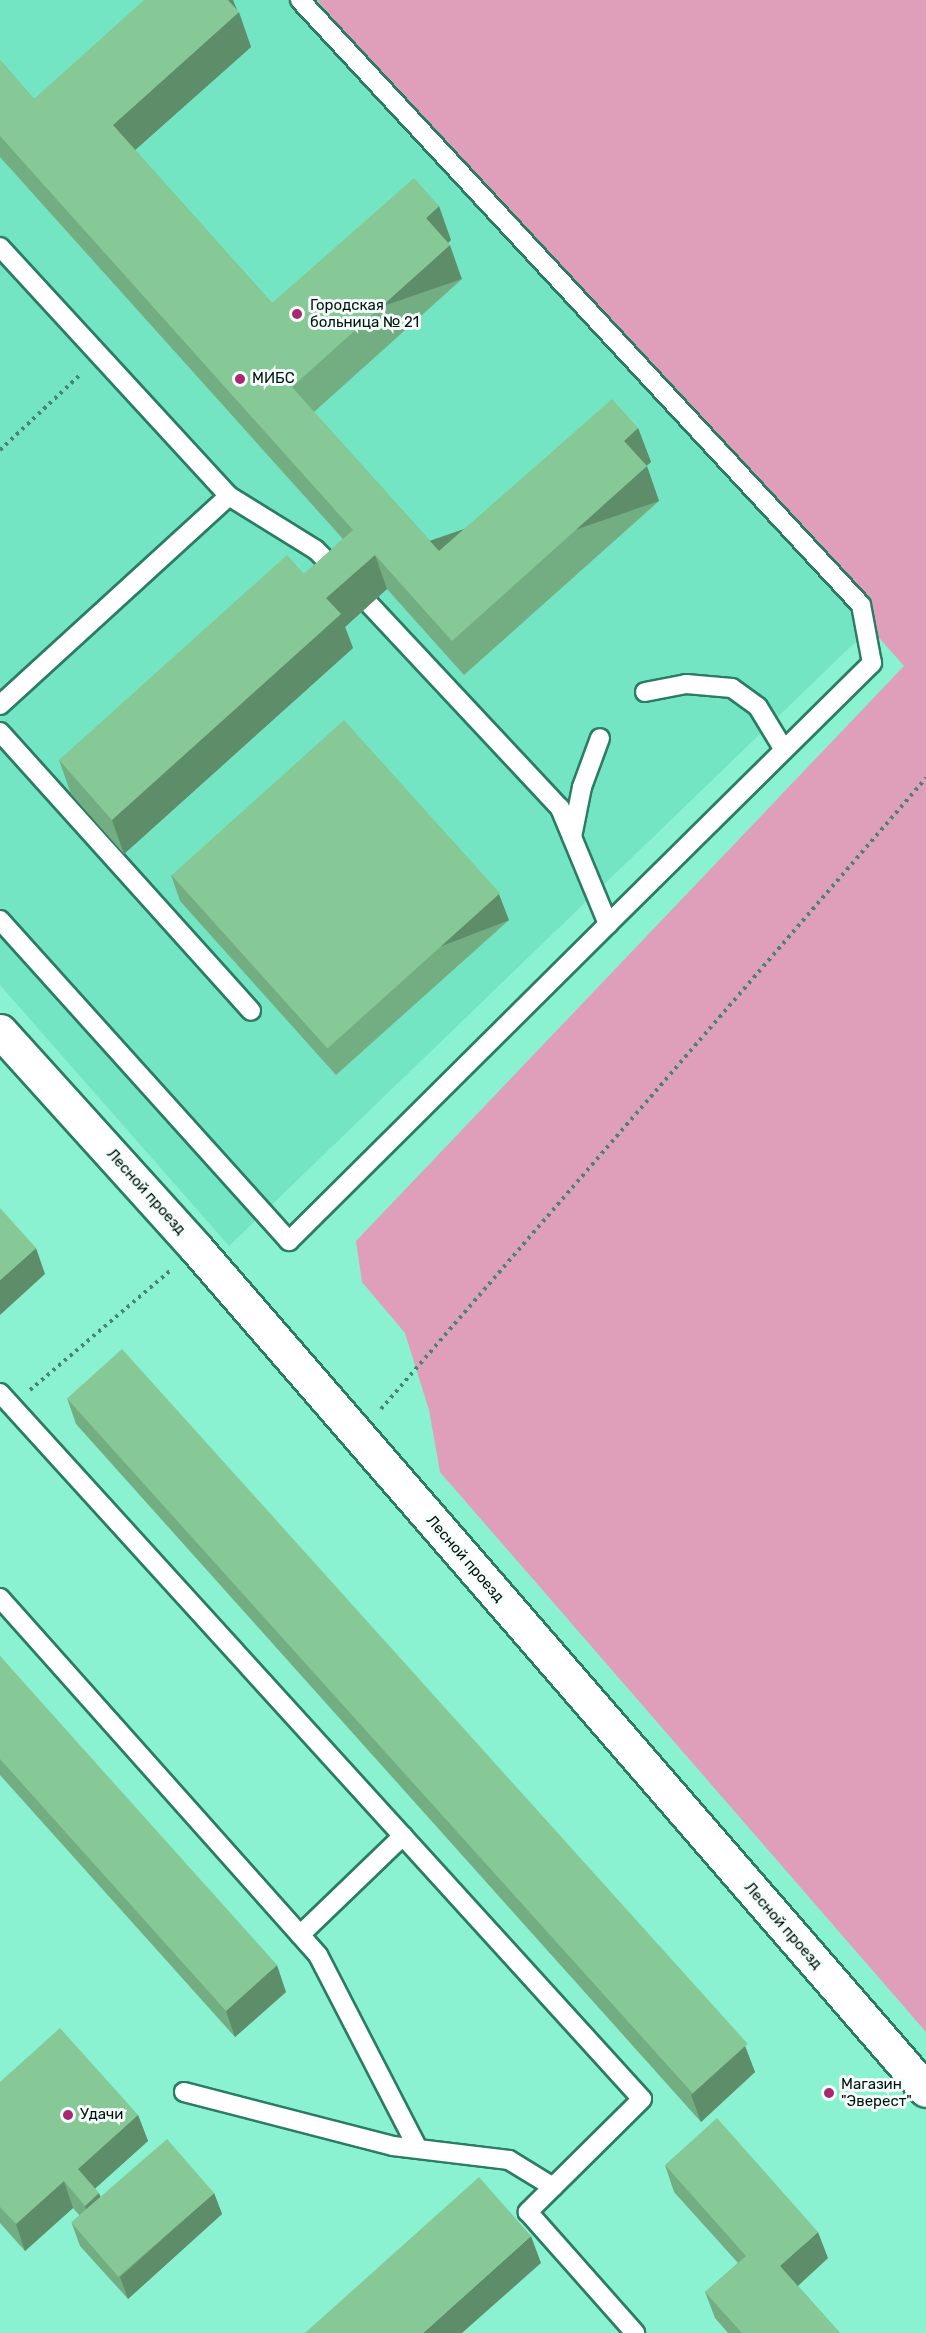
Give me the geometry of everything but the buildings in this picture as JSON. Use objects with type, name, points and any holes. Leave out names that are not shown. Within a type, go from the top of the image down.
[{"type":"street","name":"Лесной проезд","points":[[0,1031],[196,1248],[926,2090]]},
{"type":"lane","points":[[0,920],[289,1241],[872,663],[861,605],[300,0]]},
{"type":"lane","points":[[0,247],[229,496],[316,550],[346,581]]},
{"type":"lane","points":[[0,705],[229,496]]},
{"type":"lane","points":[[369,605],[560,808],[608,924]]},
{"type":"lane","points":[[645,692],[686,684],[732,688],[758,707],[784,750]]},
{"type":"lane","points":[[0,732],[251,1011]]},
{"type":"lane","points":[[572,837],[582,787],[600,738]]},
{"type":"lane","points":[[4,1405],[403,1836],[642,2099],[528,2212],[635,2333]]},
{"type":"lane","points":[[0,1598],[318,1955],[418,2149]]},
{"type":"lane","points":[[300,1935],[403,1836]]},
{"type":"lane","points":[[184,2092],[418,2149],[509,2160],[553,2187]]},
{"type":"path","points":[[0,450],[100,356]]},
{"type":"path","points":[[358,1435],[926,778]]},
{"type":"path","points":[[4,1405],[196,1248]]},
{"type":"shaded area","name":"Городская больница № 21","points":[[0,0],[317,0],[870,628],[229,1246],[0,985]]},
{"type":"shaded area","points":[[317,0],[926,0],[926,2032],[440,1472],[429,1410],[405,1333],[362,1282],[356,1241],[904,666]]},
{"type":"place","name":"Городская больница № 21","points":[[297,314]]},
{"type":"place","name":"МИБС","points":[[240,379]]},
{"type":"place","name":"Магазин \"Эверест\"","points":[[829,2093]]},
{"type":"place","name":"Удачи","points":[[68,2115]]}]
